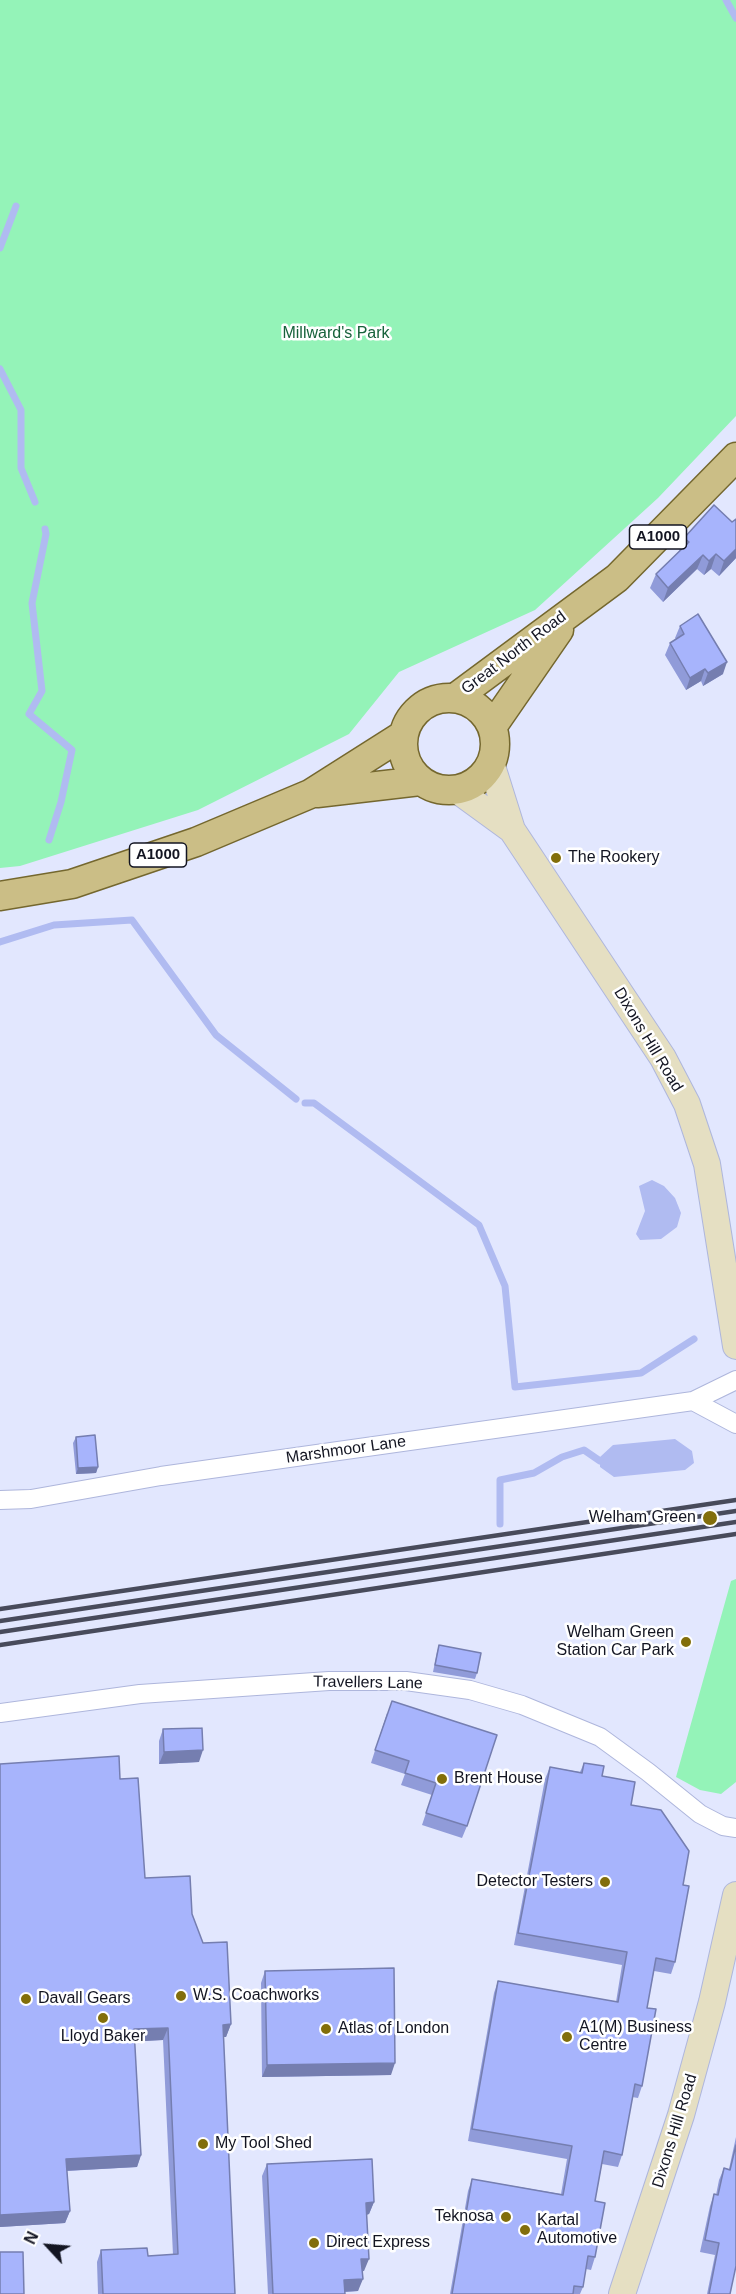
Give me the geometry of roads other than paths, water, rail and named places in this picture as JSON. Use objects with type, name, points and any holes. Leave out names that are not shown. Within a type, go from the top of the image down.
[{"type":"main road","name":"Great North Road","points":[[455,698],[573,608],[617,578],[736,457]]},
{"type":"main road","name":"Great North Road","points":[[492,727],[573,608]]},
{"type":"main road","points":[[441,698],[455,698],[470,703],[482,711],[492,727],[495,745],[491,763],[485,774],[470,785],[457,790],[439,790],[420,781],[408,768],[403,752],[403,735],[410,719],[422,706],[441,698]]},
{"type":"main road","name":"A1000","points":[[0,896],[72,884],[196,842],[310,794],[403,735]]},
{"type":"main road","name":"A1000","points":[[310,794],[420,781]]},
{"type":"street","name":"Dixons Hill Road","points":[[491,763],[512,830],[663,1058],[687,1104],[707,1164],[736,1346]]},
{"type":"street","name":"Dixons Hill Road","points":[[457,790],[512,830]]},
{"type":"street","name":"Marshmoor Lane","points":[[0,1500],[31,1499],[161,1476],[693,1401],[736,1380]]},
{"type":"street","points":[[693,1401],[736,1424]]},
{"type":"street","name":"Travellers Lane","points":[[0,1713],[140,1694],[329,1681],[406,1681],[470,1690],[522,1706],[600,1737],[700,1814],[723,1826],[736,1828]]},
{"type":"street","name":"Dixons Hill Road","points":[[622,2294],[681,2115],[712,2002],[736,1895]]},
{"type":"water","points":[[652,1180],[664,1186],[675,1198],[681,1213],[677,1227],[661,1239],[640,1240],[636,1234],[645,1211],[639,1186]]},
{"type":"water","points":[[675,1439],[692,1451],[694,1463],[685,1470],[614,1477],[600,1467],[600,1457],[613,1445]]},
{"type":"waterway","points":[[726,0],[736,18]]},
{"type":"waterway","points":[[0,248],[16,206]]},
{"type":"waterway","points":[[0,369],[21,410],[21,468],[35,502]]},
{"type":"waterway","points":[[45,529],[46,534],[32,603],[42,691],[29,714],[72,750],[61,802],[49,840]]},
{"type":"waterway","points":[[0,942],[54,925],[132,920],[216,1035],[296,1099]]},
{"type":"waterway","points":[[305,1103],[314,1103],[479,1225],[505,1286],[515,1387],[641,1373],[694,1339]]},
{"type":"waterway","points":[[500,1524],[500,1480],[534,1473],[562,1457],[584,1450],[600,1461]]},
{"type":"railway","points":[[0,1609],[736,1500]]},
{"type":"railway","points":[[0,1621],[736,1511]]},
{"type":"railway","points":[[0,1632],[736,1522]]},
{"type":"railway","points":[[0,1645],[736,1534]]},
{"type":"place","name":"The Rookery","points":[[556,858]]},
{"type":"place","name":"Welham Green","points":[[710,1518]]},
{"type":"place","name":"Welham Green Station Car Park","points":[[686,1642]]},
{"type":"place","name":"Brent House","points":[[442,1779]]},
{"type":"place","name":"Detector Testers","points":[[605,1882]]},
{"type":"place","name":"W.S. Coachworks","points":[[181,1996]]},
{"type":"place","name":"Davall Gears","points":[[26,1999]]},
{"type":"place","name":"Lloyd Baker","points":[[103,2018]]},
{"type":"place","name":"Atlas of London","points":[[326,2029]]},
{"type":"place","name":"A1(M) Business Centre","points":[[567,2037]]},
{"type":"place","name":"My Tool Shed","points":[[203,2144]]},
{"type":"place","name":"Teknosa","points":[[506,2217]]},
{"type":"place","name":"Kartal Automotive","points":[[525,2230]]},
{"type":"place","name":"Direct Express","points":[[314,2243]]},
{"type":"park label","name":"Millward's Park","points":[[336,334]]}]
